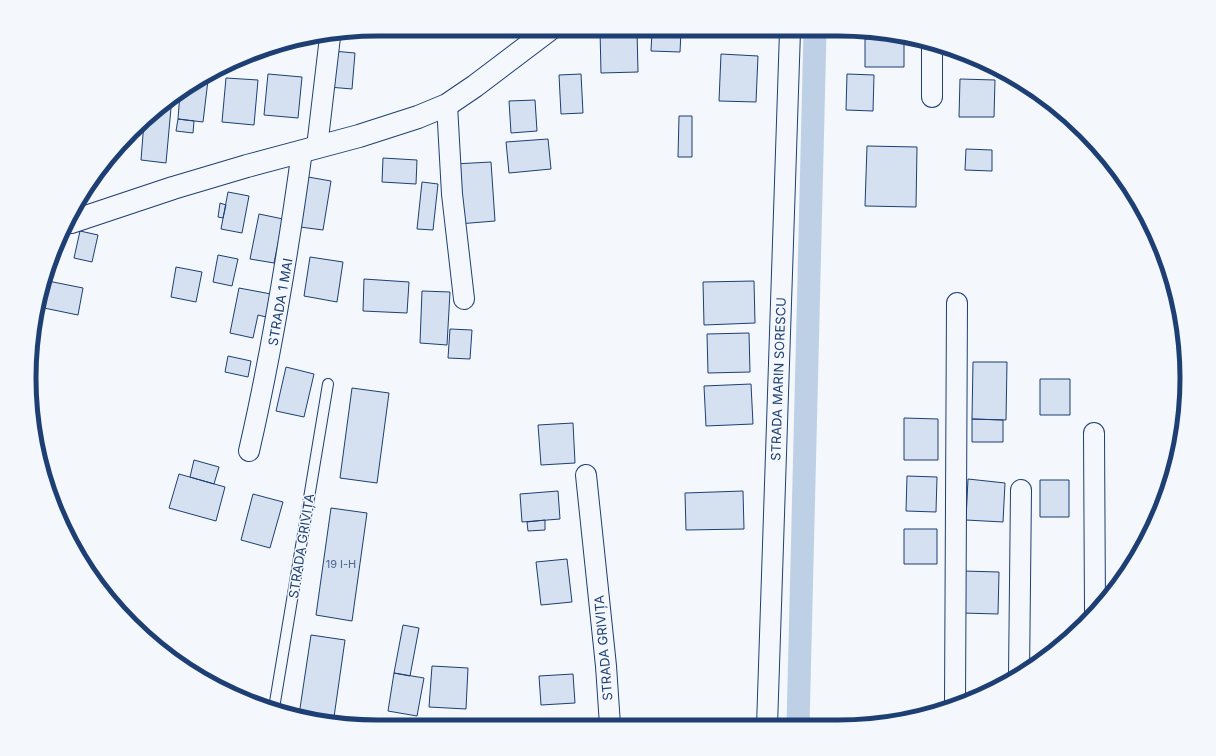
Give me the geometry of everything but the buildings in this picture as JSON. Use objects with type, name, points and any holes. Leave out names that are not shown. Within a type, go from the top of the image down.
[{"type":"street","points":[[74,221],[173,188],[399,124],[447,105],[475,86],[541,36]]},
{"type":"street","name":"STRADA MARIN SORESCU","points":[[767,720],[790,36]]},
{"type":"street","name":"STRADA 1 MAI","points":[[249,451],[268,366],[330,40]]},
{"type":"street","points":[[932,49],[932,97]]},
{"type":"street","points":[[447,105],[452,194],[464,299]]},
{"type":"street","points":[[955,699],[957,303]]},
{"type":"street","points":[[1094,433],[1095,603]]},
{"type":"street","name":"STRADA GRIVIȚA","points":[[586,475],[606,666],[610,720]]},
{"type":"street","points":[[1019,668],[1021,490]]},
{"type":"lane","name":"STRADA GRIVIȚA","points":[[275,704],[328,384]]},
{"type":"waterway","points":[[798,720],[815,36]]}]
